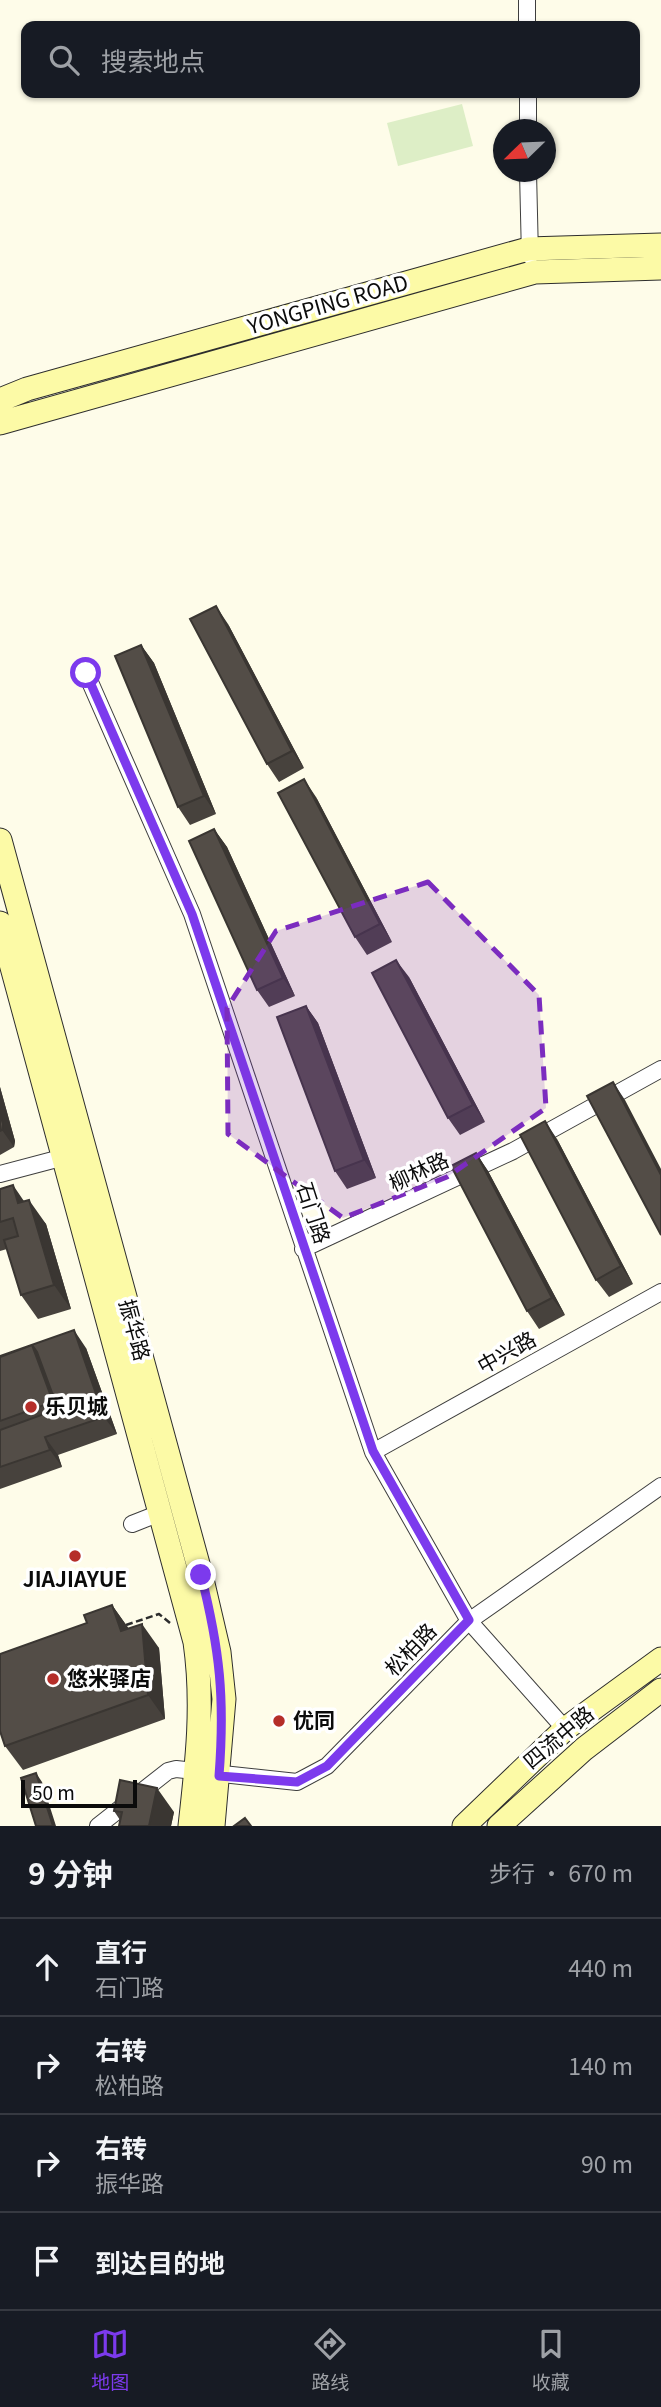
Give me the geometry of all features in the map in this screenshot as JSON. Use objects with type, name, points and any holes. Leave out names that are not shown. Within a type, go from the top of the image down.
[{"type":"main road","name":"YONGPING ROAD","points":[[0,400],[27,389],[528,249],[661,245]]},
{"type":"main road","name":"YONGPING ROAD","points":[[0,423],[535,272],[661,268]]},
{"type":"main road","name":"振华路","points":[[0,840],[160,1513],[195,1642],[201,1693],[197,1772],[190,1826]]},
{"type":"main road","name":"振华路","points":[[0,923],[75,1154],[219,1652],[224,1699],[213,1826]]},
{"type":"main road","name":"四流中路","points":[[464,1826],[565,1730],[661,1659]]},
{"type":"main road","name":"四流中路","points":[[499,1826],[584,1749],[661,1690]]},
{"type":"street","points":[[527,0],[527,21]]},
{"type":"street","points":[[528,98],[528,119]]},
{"type":"street","points":[[528,182],[528,249],[535,272]]},
{"type":"street","name":"石门路","points":[[86,673],[192,914],[373,1451],[469,1620],[565,1730]]},
{"type":"street","name":"柳林路","points":[[303,1249],[513,1151],[661,1069]]},
{"type":"street","points":[[0,1174],[75,1154]]},
{"type":"street","name":"中兴路","points":[[373,1451],[661,1292]]},
{"type":"street","name":"松柏路","points":[[98,1826],[168,1772],[197,1772],[297,1782],[327,1766],[469,1620],[661,1486]]},
{"type":"street","points":[[132,1524],[160,1513]]},
{"type":"path","points":[[124,1626],[159,1614],[195,1642]]},
{"type":"highlighted area","points":[[428,882],[539,995],[546,1108],[447,1177],[343,1218],[228,1134],[227,1008],[276,931]]},
{"type":"green space","points":[[462,104],[473,146],[398,166],[387,123]]},
{"type":"building","points":[[216,606],[292,751],[267,764],[190,619]]},
{"type":"building","points":[[141,645],[204,796],[178,807],[115,656]]},
{"type":"building","points":[[304,779],[380,924],[355,937],[278,793]]},
{"type":"building","points":[[214,829],[283,978],[257,990],[189,841]]},
{"type":"building","points":[[396,960],[473,1105],[448,1118],[372,973]]},
{"type":"building","points":[[306,1006],[364,1160],[335,1171],[277,1017]]},
{"type":"building","points":[[613,1082],[661,1175],[661,1235],[587,1096]]},
{"type":"building","points":[[0,1114],[3,1124],[0,1131]]},
{"type":"building","points":[[545,1121],[621,1266],[596,1280],[520,1135]]},
{"type":"building","points":[[476,1153],[552,1298],[527,1311],[451,1166]]},
{"type":"building","points":[[13,1185],[18,1203],[29,1200],[54,1285],[21,1295],[4,1240],[18,1236],[13,1218],[0,1222],[0,1189]]},
{"type":"building","points":[[74,1330],[104,1417],[45,1437],[50,1450],[0,1467],[0,1430],[58,1409],[32,1345],[0,1356]]},
{"type":"building","points":[[32,1345],[53,1402],[0,1421],[0,1357]]},
{"type":"building","points":[[112,1605],[121,1631],[142,1624],[148,1695],[5,1746],[0,1731],[0,1654],[87,1623],[84,1615]]},
{"type":"building","points":[[36,1773],[53,1826],[36,1826],[21,1778]]},
{"type":"building","points":[[120,1780],[157,1788],[149,1826],[119,1826],[122,1812],[114,1811]]},
{"type":"building","points":[[245,1818],[251,1826],[234,1826]]},
{"type":"place","name":"乐贝城","points":[[31,1407]]},
{"type":"place","name":"JIAJIAYUE","points":[[75,1556]]},
{"type":"place","name":"悠米驿店","points":[[53,1679]]},
{"type":"place","name":"优同","points":[[279,1721]]},
{"type":"route","points":[[86,673],[192,914],[373,1451],[469,1620],[327,1766],[297,1782],[219,1776],[224,1699],[219,1652],[201,1575]]}]
